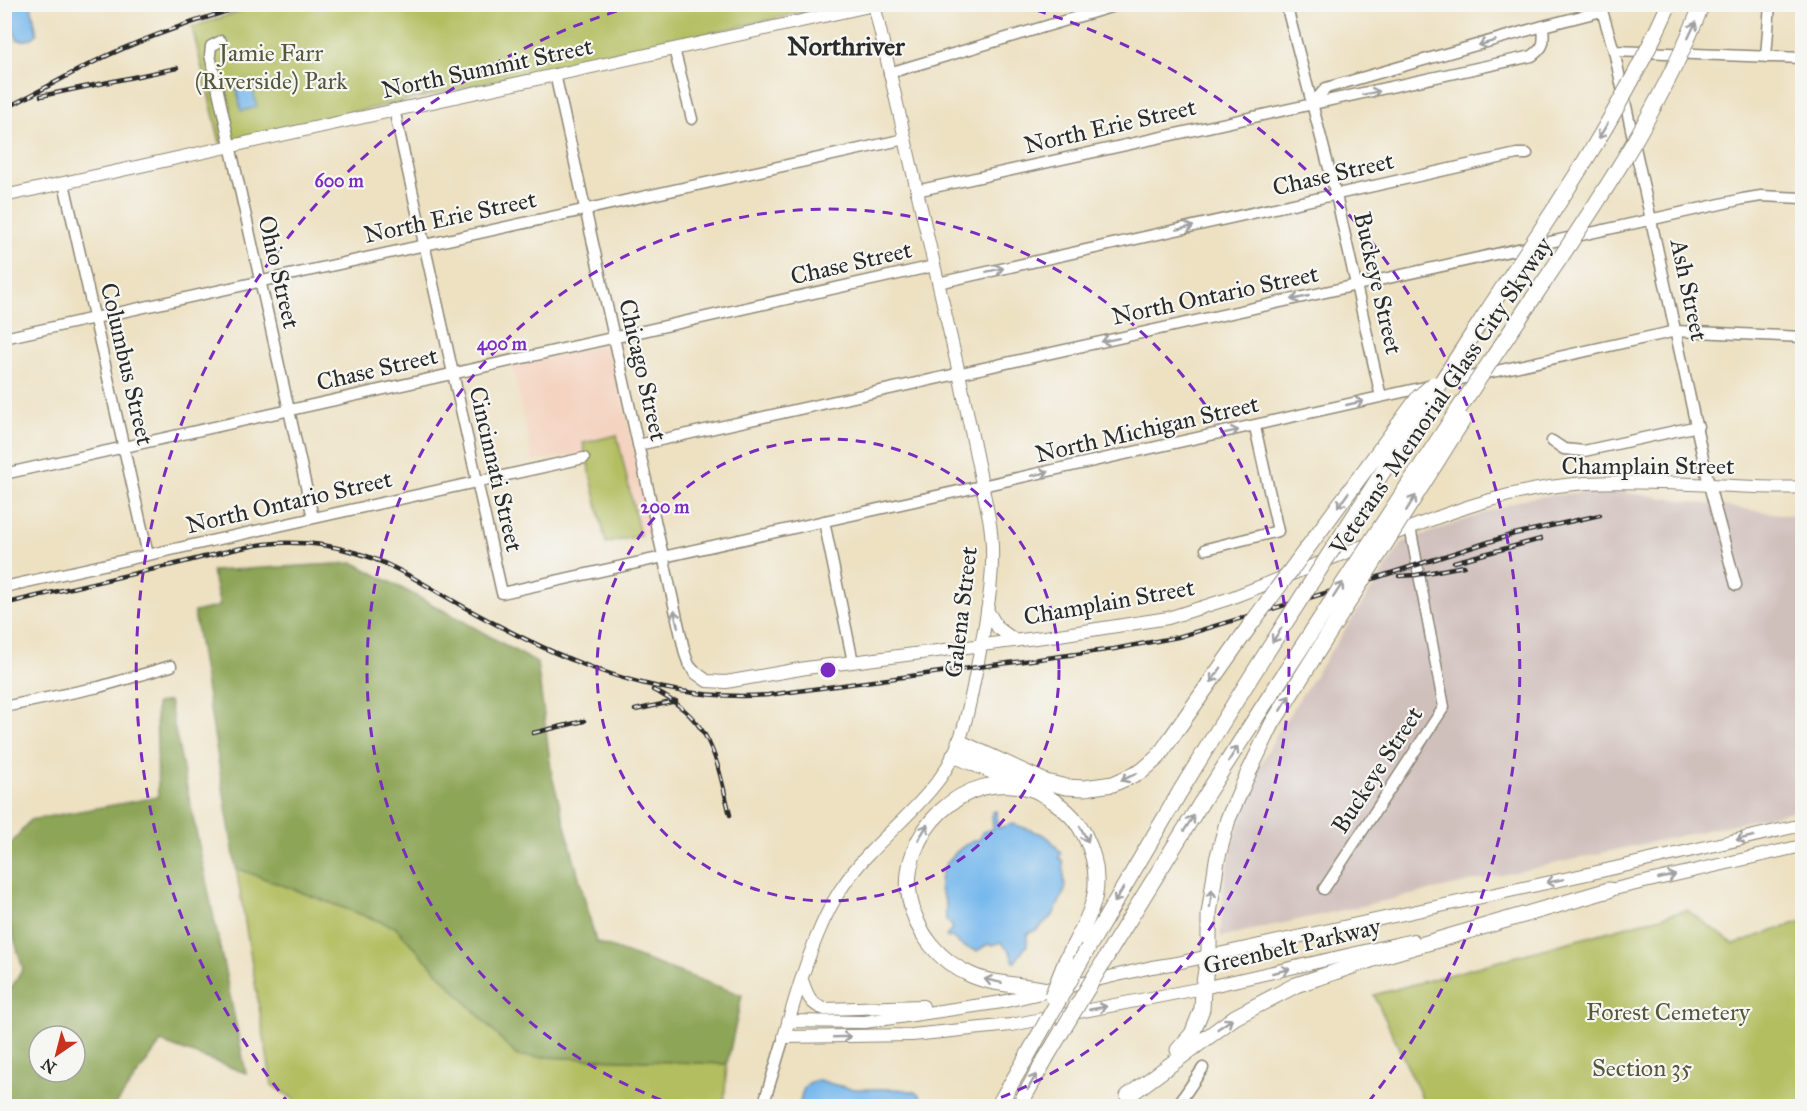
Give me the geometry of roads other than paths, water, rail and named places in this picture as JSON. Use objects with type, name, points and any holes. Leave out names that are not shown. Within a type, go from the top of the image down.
[{"type":"highway","name":"Veterans' Memorial Glass City Skyway","points":[[1025,1060],[1088,948],[1255,668],[1581,168],[1633,80],[1669,4]]},
{"type":"highway","name":"Veterans' Memorial Glass City Skyway","points":[[1019,1107],[1114,944],[1201,803],[1344,580],[1602,195],[1662,92],[1702,4]]},
{"type":"highway","points":[[1122,1101],[1170,1059],[1192,1034],[1202,1009],[1208,957],[1209,914],[1217,860],[1228,819],[1272,724],[1602,195]]},
{"type":"highway","points":[[956,748],[1066,788],[1113,784],[1142,771],[1158,757],[1251,624],[1419,397],[1446,375]]},
{"type":"highway","points":[[956,748],[1059,805],[1078,825],[1088,841],[1095,866],[1095,894],[1092,905],[1025,1060],[998,1107]]},
{"type":"highway","points":[[1033,789],[1010,786],[986,788],[959,799],[943,809],[930,821],[914,848],[910,862],[909,890],[917,924],[933,947],[947,960],[969,974],[982,979],[1031,986],[1051,992]]},
{"type":"highway","points":[[1122,1101],[1235,1017],[1296,985],[1386,955],[1610,890]]},
{"type":"main road","points":[[831,15],[846,4]]},
{"type":"main road","name":"North Summit Street","points":[[4,196],[874,5]]},
{"type":"main road","name":"Galena Street","points":[[784,1037],[823,921],[844,885],[870,853],[920,804],[942,775],[956,748],[970,702],[987,610],[992,540],[983,487],[874,5]]},
{"type":"main road","name":"Champlain Street","points":[[696,673],[707,681],[726,682],[1168,618],[1228,599],[1448,513],[1501,496],[1544,488],[1589,483],[1709,485],[1773,489],[1803,487]]},
{"type":"main road","points":[[987,610],[998,628],[1016,640]]},
{"type":"main road","name":"Greenbelt Parkway","points":[[788,1021],[865,1022],[1002,1002],[1152,967],[1208,957],[1803,825]]},
{"type":"main road","name":"Greenbelt Parkway","points":[[784,1037],[912,1035],[1011,1025],[1203,988],[1382,948],[1610,890],[1803,846]]},
{"type":"main road","points":[[802,980],[810,1000],[825,1009],[887,1009],[1002,1002]]},
{"type":"street","points":[[889,73],[1121,4]]},
{"type":"street","name":"Buckeye Street","points":[[1286,4],[1336,195],[1381,396]]},
{"type":"street","points":[[1766,57],[1770,4]]},
{"type":"street","name":"North Erie Street","points":[[1313,103],[1326,88],[1458,52],[1601,8]]},
{"type":"street","name":"Ash Street","points":[[1601,8],[1614,51],[1698,426],[1709,485],[1736,585]]},
{"type":"street","name":"North Erie Street","points":[[916,191],[1532,56],[1541,50],[1544,42],[1543,26]]},
{"type":"street","name":"Ohio Street","points":[[221,41],[211,46],[210,55],[313,518]]},
{"type":"street","points":[[674,49],[692,119]]},
{"type":"street","points":[[1614,51],[1803,58]]},
{"type":"street","points":[[1458,52],[1465,71]]},
{"type":"street","name":"Chicago Street","points":[[555,74],[662,558],[685,654],[689,665],[696,673]]},
{"type":"street","name":"Cincinnati Street","points":[[394,109],[502,592]]},
{"type":"street","name":"North Erie Street","points":[[4,339],[905,139]]},
{"type":"street","name":"Chase Street","points":[[938,283],[1517,154],[1527,154]]},
{"type":"street","name":"Columbus Street","points":[[64,183],[148,555]]},
{"type":"street","name":"North Ontario Street","points":[[638,445],[1743,199],[1761,196],[1803,198]]},
{"type":"street","name":"Chase Street","points":[[4,474],[934,266]]},
{"type":"street","name":"North Michigan Street","points":[[502,592],[1676,332],[1803,338]]},
{"type":"street","name":"Champlain Street","points":[[1552,441],[1564,450],[1584,451],[1698,426]]},
{"type":"street","name":"Champlain Street","points":[[1206,549],[1278,531],[1255,427]]},
{"type":"street","name":"North Ontario Street","points":[[4,587],[584,458]]},
{"type":"street","points":[[824,522],[853,662]]},
{"type":"street","name":"Buckeye Street","points":[[1324,889],[1444,707],[1405,529]]},
{"type":"street","points":[[4,707],[99,687],[171,666]]},
{"type":"street","name":"Galena Street","points":[[763,1107],[784,1037]]},
{"type":"street","points":[[1176,1107],[1203,1068]]},
{"type":"water","points":[[5,5],[31,5],[37,34],[28,40],[17,39]]},
{"type":"water","points":[[251,81],[257,107],[241,111],[236,85]]},
{"type":"water","points":[[996,811],[998,828],[1013,824],[1042,834],[1050,839],[1061,853],[1059,858],[1063,861],[1065,890],[1058,905],[1053,915],[1038,929],[1027,934],[1027,945],[1015,962],[1001,942],[988,944],[977,951],[962,946],[952,937],[948,938],[946,936],[952,926],[946,920],[946,904],[940,890],[940,879],[947,864],[958,851],[980,839],[982,832],[993,829],[992,812]]},
{"type":"water","points":[[819,1080],[851,1088],[897,1089],[912,1092],[920,1096],[922,1106],[799,1106],[806,1086]]},
{"type":"railway","points":[[4,109],[126,47],[251,4]]},
{"type":"railway","points":[[41,96],[177,68]]},
{"type":"railway","points":[[4,604],[227,551],[265,544],[316,544],[362,554],[377,560],[536,644],[610,674],[648,685],[687,692],[727,696],[768,695],[1114,649],[1178,637],[1514,534],[1600,515]]},
{"type":"railway","points":[[1454,562],[1541,539]]},
{"type":"railway","points":[[1399,576],[1464,566]]},
{"type":"railway","points":[[653,690],[673,701],[700,727],[715,758],[730,815]]},
{"type":"railway","points":[[635,710],[676,701]]},
{"type":"railway","points":[[533,733],[584,721]]},
{"type":"district","name":"Northriver","points":[[846,46]]},
{"type":"park label","name":"Jamie Farr (Riverside) Park","points":[[271,67]]},
{"type":"park label","name":"Forest Cemetery","points":[[1668,1012]]},
{"type":"park label","name":"Section 35","points":[[1642,1068]]}]
